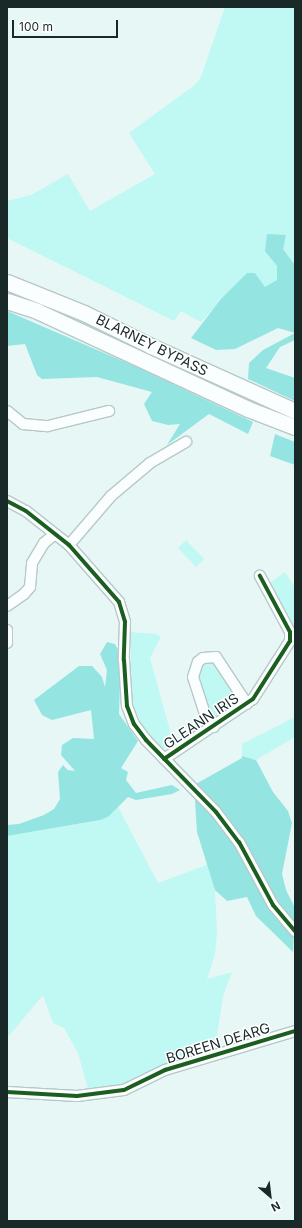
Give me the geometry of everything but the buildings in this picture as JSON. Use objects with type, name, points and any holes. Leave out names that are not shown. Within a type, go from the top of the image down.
[{"type":"highway","name":"BLARNEY BYPASS","points":[[7,282],[84,312],[158,349],[295,411]]},
{"type":"highway","name":"BLARNEY BYPASS","points":[[7,301],[37,311],[248,410],[295,427]]},
{"type":"street","points":[[7,411],[23,424],[48,426],[109,410]]},
{"type":"street","points":[[69,545],[111,496],[150,464],[186,442]]},
{"type":"street","points":[[7,501],[69,545],[119,602],[125,622],[124,660],[127,706],[134,724],[164,759],[216,812],[230,831],[273,905],[295,931]]},
{"type":"street","points":[[7,606],[24,594],[30,587],[32,562],[44,543],[55,534]]},
{"type":"street","name":"GLEANN IRIS","points":[[164,759],[247,704],[272,668],[290,636],[260,576]]},
{"type":"street","points":[[7,630],[7,643]]},
{"type":"street","name":"GLEANN IRIS","points":[[214,727],[206,714],[193,677],[198,662],[203,658],[216,657],[247,704]]},
{"type":"street","name":"BOREEN DEARG","points":[[7,1092],[77,1096],[124,1090],[165,1070],[295,1031]]},
{"type":"shaded area","points":[[225,7],[295,7],[295,265],[283,249],[266,251],[277,266],[277,280],[265,288],[255,273],[247,273],[201,322],[181,311],[174,321],[7,238],[7,201],[31,195],[68,174],[90,211],[155,174],[129,133],[196,84],[201,77]]},
{"type":"shaded area","points":[[267,234],[286,235],[283,249],[295,265],[295,333],[278,328],[235,349],[216,350],[191,338],[221,299],[247,273],[255,273],[265,287],[277,280],[277,266],[265,251]]},
{"type":"shaded area","points":[[7,311],[139,368],[253,422],[248,434],[209,414],[167,445],[180,424],[168,425],[152,421],[144,404],[152,392],[97,377],[42,379],[37,375],[25,344],[7,346]]},
{"type":"shaded area","points":[[295,333],[295,340],[280,347],[266,368],[295,378],[295,401],[248,379],[249,363],[263,350]]},
{"type":"shaded area","points":[[275,434],[295,442],[295,465],[270,456]]},
{"type":"shaded area","points":[[186,540],[204,559],[196,567],[178,548]]},
{"type":"shaded area","points":[[285,572],[295,588],[295,636],[294,628],[268,584]]},
{"type":"shaded area","points":[[130,632],[156,634],[161,637],[150,658],[174,745],[166,748],[160,747],[143,728],[132,702]]},
{"type":"shaded area","points":[[107,642],[115,644],[121,655],[119,714],[138,741],[121,768],[128,772],[126,780],[136,793],[172,785],[180,790],[172,794],[136,800],[128,797],[108,817],[100,820],[7,836],[7,825],[19,824],[44,815],[54,809],[60,799],[58,772],[63,765],[68,770],[75,771],[61,755],[62,745],[73,738],[94,739],[91,710],[52,720],[42,715],[34,700],[79,666],[92,666],[102,677],[105,687],[107,670],[100,654]]},
{"type":"shaded area","points":[[213,661],[240,701],[214,720],[211,719],[198,684],[198,670],[204,663]]},
{"type":"shaded area","points":[[295,717],[295,737],[256,760],[242,756],[242,744]]},
{"type":"shaded area","points":[[242,756],[256,760],[273,792],[288,811],[292,823],[282,874],[286,890],[295,908],[293,952],[256,916],[247,897],[227,901],[215,890],[197,832],[194,785],[242,758]]},
{"type":"shaded area","points":[[118,807],[158,883],[209,864],[215,890],[217,933],[215,954],[207,979],[232,972],[223,996],[215,1049],[169,1063],[137,1081],[110,1089],[88,1089],[78,1053],[64,1028],[53,1023],[43,995],[7,1038],[7,836],[100,820],[108,817]]},
{"type":"cycle path","points":[[7,501],[26,511],[69,545],[119,602],[125,622],[124,660],[127,706],[134,724],[146,740],[216,812],[239,842],[273,905],[295,931]]},
{"type":"cycle path","points":[[164,759],[253,699],[290,641],[290,632],[260,576]]},
{"type":"cycle path","points":[[7,1092],[77,1096],[124,1090],[165,1070],[295,1031]]}]
